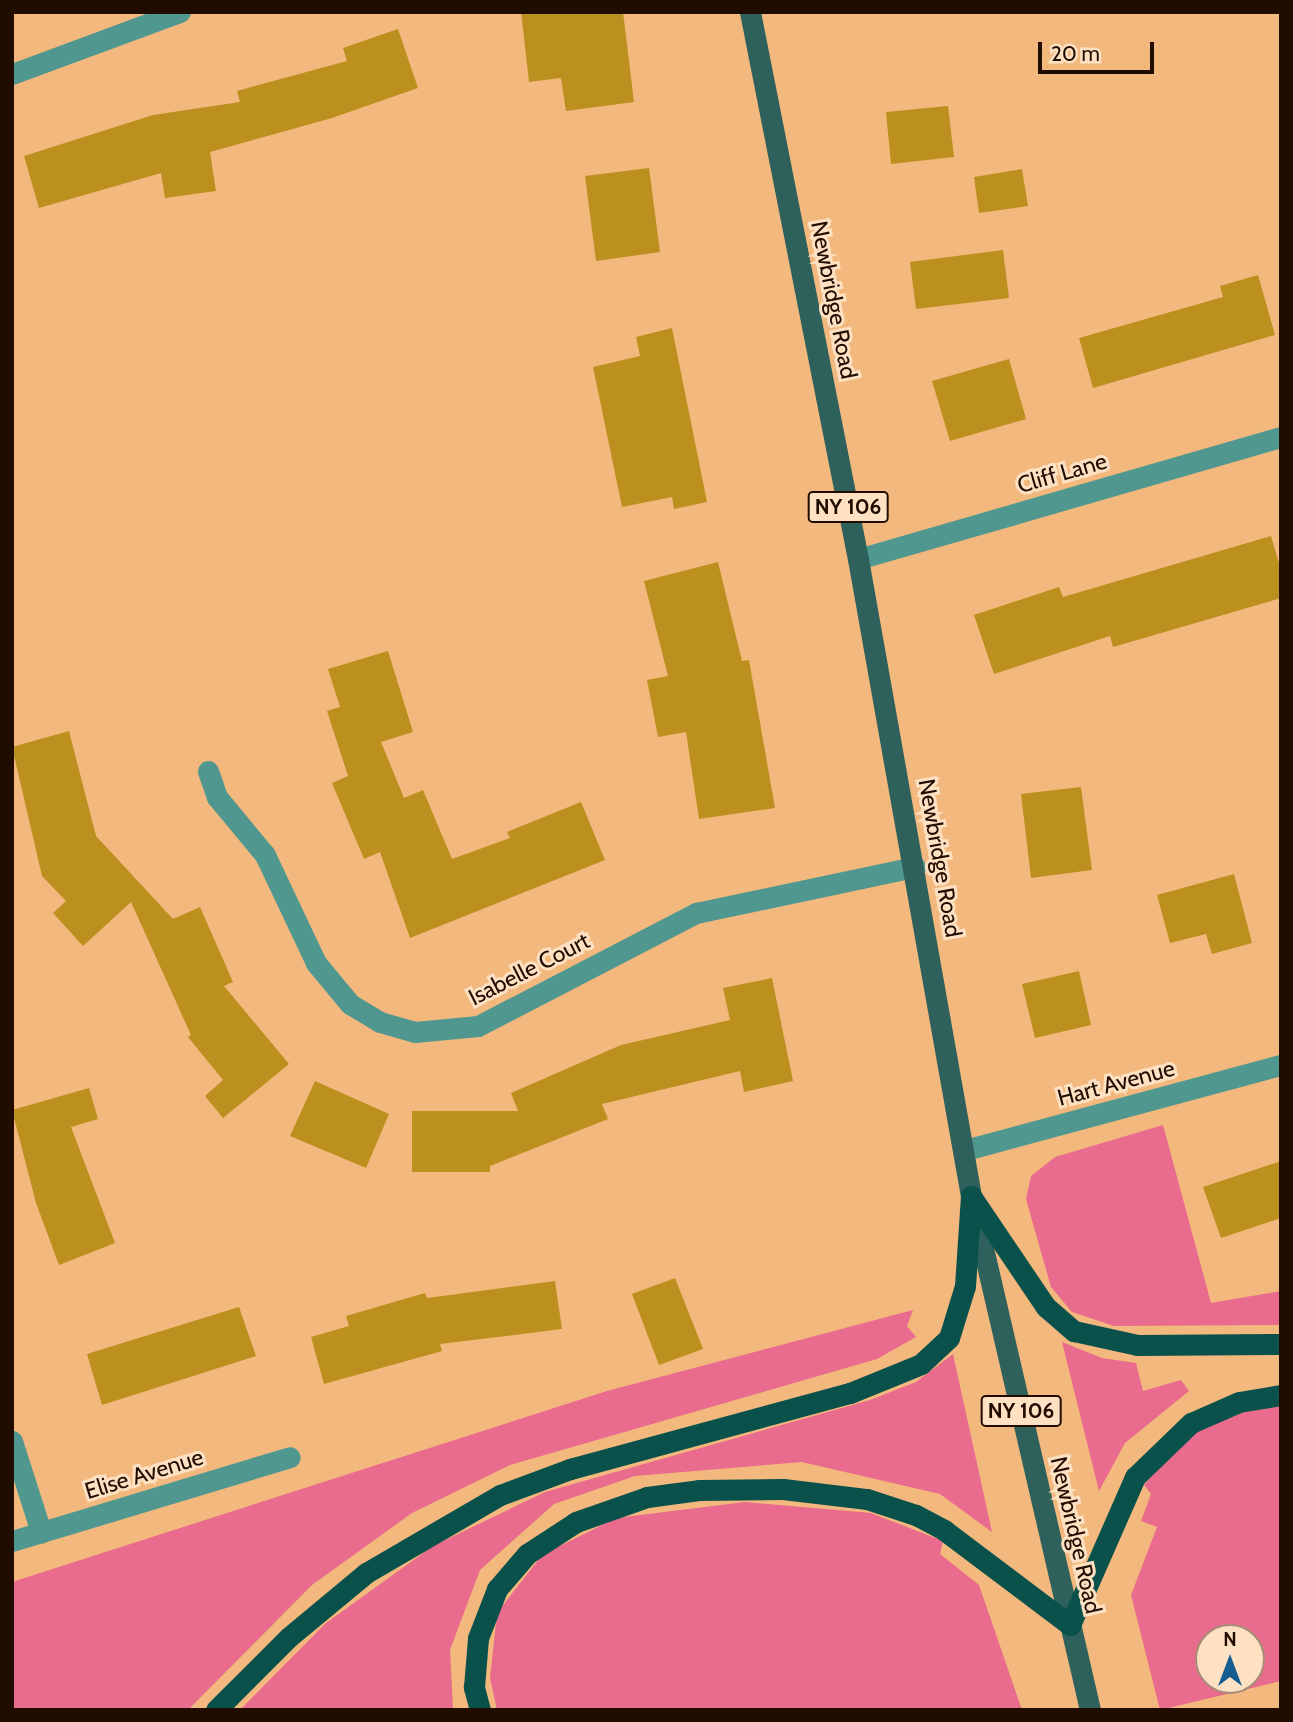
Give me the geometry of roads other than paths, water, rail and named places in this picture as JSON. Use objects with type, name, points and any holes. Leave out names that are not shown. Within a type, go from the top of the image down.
[{"type":"highway","points":[[971,1196],[1054,1317],[1074,1332],[1137,1345],[1281,1344]]},
{"type":"highway","points":[[216,1710],[289,1637],[366,1573],[500,1495],[570,1469],[850,1393],[920,1364],[949,1338],[965,1286],[971,1196]]},
{"type":"highway","points":[[480,1710],[474,1687],[478,1638],[497,1589],[527,1554],[576,1522],[647,1497],[699,1490],[783,1489],[867,1499],[916,1514],[944,1531],[1070,1625],[1135,1477],[1191,1423],[1239,1402],[1281,1395]]},
{"type":"main road","name":"Newbridge Road","points":[[750,12],[858,559],[915,867],[971,1196],[1090,1710]]},
{"type":"street","points":[[12,74],[180,12]]},
{"type":"street","name":"Cliff Lane","points":[[858,559],[1281,437]]},
{"type":"street","name":"Isabelle Court","points":[[208,771],[217,797],[265,855],[316,964],[350,1004],[380,1022],[415,1032],[478,1026],[696,913],[915,867]]},
{"type":"street","name":"Hart Avenue","points":[[965,1150],[1281,1065]]},
{"type":"street","points":[[12,1441],[41,1532]]},
{"type":"street","name":"Elise Avenue","points":[[12,1541],[290,1457]]}]
